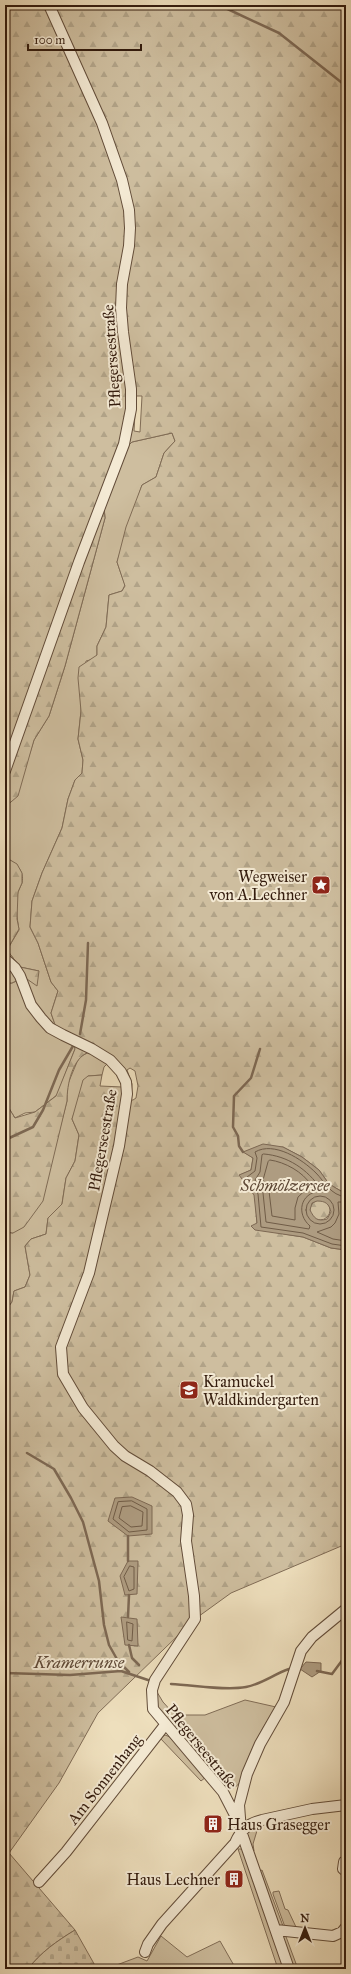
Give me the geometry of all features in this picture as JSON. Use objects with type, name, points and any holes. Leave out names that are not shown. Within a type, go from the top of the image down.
[{"type":"street","name":"Pflegerseestraße","points":[[5,771],[79,562],[124,444],[131,409],[131,389],[121,308],[122,284],[129,246],[129,210],[122,180],[102,122],[50,5]]},
{"type":"street","name":"Pflegerseestraße","points":[[5,959],[15,968],[20,976],[31,1006],[50,1028],[92,1049],[110,1060],[124,1077],[127,1087],[119,1146],[89,1273],[61,1347],[63,1374],[83,1408],[114,1446],[177,1492],[186,1504],[188,1515],[186,1542],[194,1596],[195,1618],[153,1684],[153,1709],[223,1792],[240,1827],[289,1969]]},
{"type":"street","points":[[145,1952],[148,1944],[162,1924],[235,1843],[240,1827],[242,1788],[260,1744],[284,1702],[301,1651],[312,1637],[346,1609]]},
{"type":"street","name":"Am Sonnenhang","points":[[39,1882],[66,1852],[165,1725]]},
{"type":"street","points":[[223,1792],[237,1792],[242,1788]]},
{"type":"street","points":[[240,1827],[254,1822],[312,1809],[346,1805]]},
{"type":"street","points":[[346,1862],[344,1862],[343,1869],[346,1871]]},
{"type":"street","points":[[276,1930],[333,1936],[342,1932],[346,1927]]},
{"type":"green space","points":[[5,5],[346,5],[346,1194],[329,1184],[319,1170],[302,1157],[283,1147],[244,1152],[253,1158],[251,1170],[240,1175],[255,1195],[257,1223],[284,1234],[303,1237],[331,1248],[346,1250],[346,1544],[231,1593],[195,1619],[98,1713],[59,1783],[9,1853],[75,1930],[50,1947],[38,1957],[28,1969],[5,1969],[5,1326],[9,1320],[6,1310],[12,1302],[14,1291],[25,1287],[30,1275],[25,1246],[31,1239],[46,1234],[48,1218],[62,1204],[66,1178],[75,1161],[79,1135],[72,1119],[83,1080],[88,1076],[102,1075],[100,1086],[122,1087],[113,1070],[105,1062],[89,1052],[78,1060],[69,1080],[67,1101],[43,1201],[24,1227],[13,1233],[5,1232],[5,1102],[15,1118],[35,1112],[56,1096],[75,1049],[74,1045],[59,1036],[51,1013],[58,991],[51,982],[38,943],[30,927],[32,901],[42,873],[62,828],[68,799],[75,780],[82,773],[83,760],[78,739],[81,711],[78,678],[79,667],[97,655],[97,646],[106,627],[109,595],[122,591],[125,586],[117,562],[126,527],[142,485],[156,477],[164,453],[175,441],[172,433],[132,442],[129,445],[104,507],[105,518],[65,666],[49,716],[34,740],[18,796],[5,807]],"holes":[[[136,396],[142,396],[140,432],[134,431]],[[130,1068],[135,1071],[138,1086],[136,1098],[133,1100],[131,1100],[132,1084],[127,1070]]]},
{"type":"green space","points":[[172,433],[175,441],[164,453],[156,477],[142,485],[117,562],[125,585],[122,591],[109,595],[106,627],[97,646],[97,655],[94,659],[86,661],[81,695],[78,739],[83,760],[82,773],[75,780],[68,799],[62,828],[42,873],[32,901],[30,927],[38,943],[51,982],[58,991],[51,1013],[59,1036],[75,1045],[75,1049],[57,1095],[35,1112],[25,1113],[15,1118],[5,1102],[5,983],[12,983],[39,971],[20,967],[7,950],[19,930],[17,901],[18,892],[23,878],[18,867],[5,857],[5,807],[28,759],[34,740],[49,716],[65,666],[105,518],[104,507],[129,445],[132,442]]},
{"type":"green space","points":[[5,857],[17,864],[22,873],[22,883],[18,892],[17,919],[19,929],[7,950],[20,967],[39,971],[37,986],[24,977],[12,983],[5,983]]},
{"type":"green space","points":[[89,1052],[107,1064],[104,1067],[102,1075],[88,1076],[72,1119],[79,1135],[75,1161],[66,1178],[62,1204],[48,1218],[46,1234],[31,1239],[25,1246],[30,1275],[25,1287],[14,1291],[12,1302],[6,1310],[10,1320],[5,1326],[5,1232],[13,1233],[55,1147],[67,1101],[67,1086],[80,1057]]},
{"type":"green space","points":[[320,1200],[327,1203],[330,1210],[327,1217],[320,1220],[313,1217],[310,1210],[313,1203]]},
{"type":"green space","points":[[157,1692],[163,1702],[173,1713],[183,1715],[205,1715],[245,1700],[276,1707],[256,1740],[239,1784],[233,1788],[224,1785],[160,1714],[157,1709],[155,1698]]},
{"type":"green space","points":[[165,1735],[170,1737],[206,1777],[201,1781],[160,1738]]},
{"type":"green space","points":[[259,1824],[253,1844],[254,1851],[252,1851],[247,1833]]},
{"type":"green space","points":[[238,1849],[243,1849],[285,1969],[278,1969]]},
{"type":"green space","points":[[262,1870],[283,1926],[276,1925],[257,1872]]},
{"type":"green space","points":[[279,1891],[285,1909],[288,1910],[296,1927],[285,1927],[273,1894],[273,1892]]},
{"type":"green space","points":[[75,1930],[97,1969],[28,1969],[38,1957],[50,1947]]},
{"type":"green space","points":[[280,1934],[285,1934],[298,1969],[292,1969]]},
{"type":"green space","points":[[161,1936],[187,1957],[220,1941],[236,1969],[106,1969],[138,1957],[147,1961]]},
{"type":"water","name":"Schmölzersee","points":[[263,1144],[283,1147],[302,1157],[319,1170],[329,1184],[346,1194],[346,1250],[331,1248],[303,1237],[255,1230],[251,1226],[257,1223],[254,1195],[239,1175],[251,1170],[253,1158],[243,1152]],"holes":[[[320,1201],[325,1202],[330,1209],[331,1212],[327,1219],[316,1219],[310,1210],[312,1203]]]},
{"type":"water","points":[[132,1497],[152,1506],[152,1534],[128,1536],[108,1521],[115,1498]]},
{"type":"water","points":[[128,1561],[138,1561],[137,1594],[125,1595],[120,1576]]},
{"type":"water","points":[[121,1617],[137,1619],[138,1646],[125,1645]]},
{"type":"water","points":[[306,1662],[321,1663],[321,1671],[312,1677],[300,1669]]},
{"type":"waterway","points":[[219,5],[279,33],[346,86]]},
{"type":"waterway","points":[[80,1034],[86,1000],[88,943]]},
{"type":"waterway","points":[[5,1140],[33,1127],[43,1110],[59,1070],[73,1046]]},
{"type":"waterway","points":[[243,1152],[239,1146],[238,1136],[233,1127],[234,1096],[251,1078],[260,1049]]},
{"type":"waterway","points":[[27,1453],[54,1469],[83,1522],[99,1581],[104,1625],[109,1645],[118,1661],[129,1672]]},
{"type":"waterway","points":[[128,1536],[128,1561]]},
{"type":"waterway","points":[[128,1617],[129,1595]]},
{"type":"waterway","points":[[129,1645],[132,1658],[139,1665]]},
{"type":"waterway","points":[[317,1671],[332,1674],[346,1655]]},
{"type":"waterway","points":[[171,1684],[219,1688],[246,1687],[257,1684],[289,1669]]},
{"type":"waterway","name":"Kramerrunse","points":[[5,1673],[70,1675],[121,1671],[151,1681]]},
{"type":"place","name":"Wegweiser von A.Lechner","points":[[321,885]]},
{"type":"place","name":"Kramuckel Waldkindergarten","points":[[189,1390]]},
{"type":"place","name":"Haus Grasegger","points":[[213,1824]]},
{"type":"place","name":"Haus Lechner","points":[[234,1879]]}]
